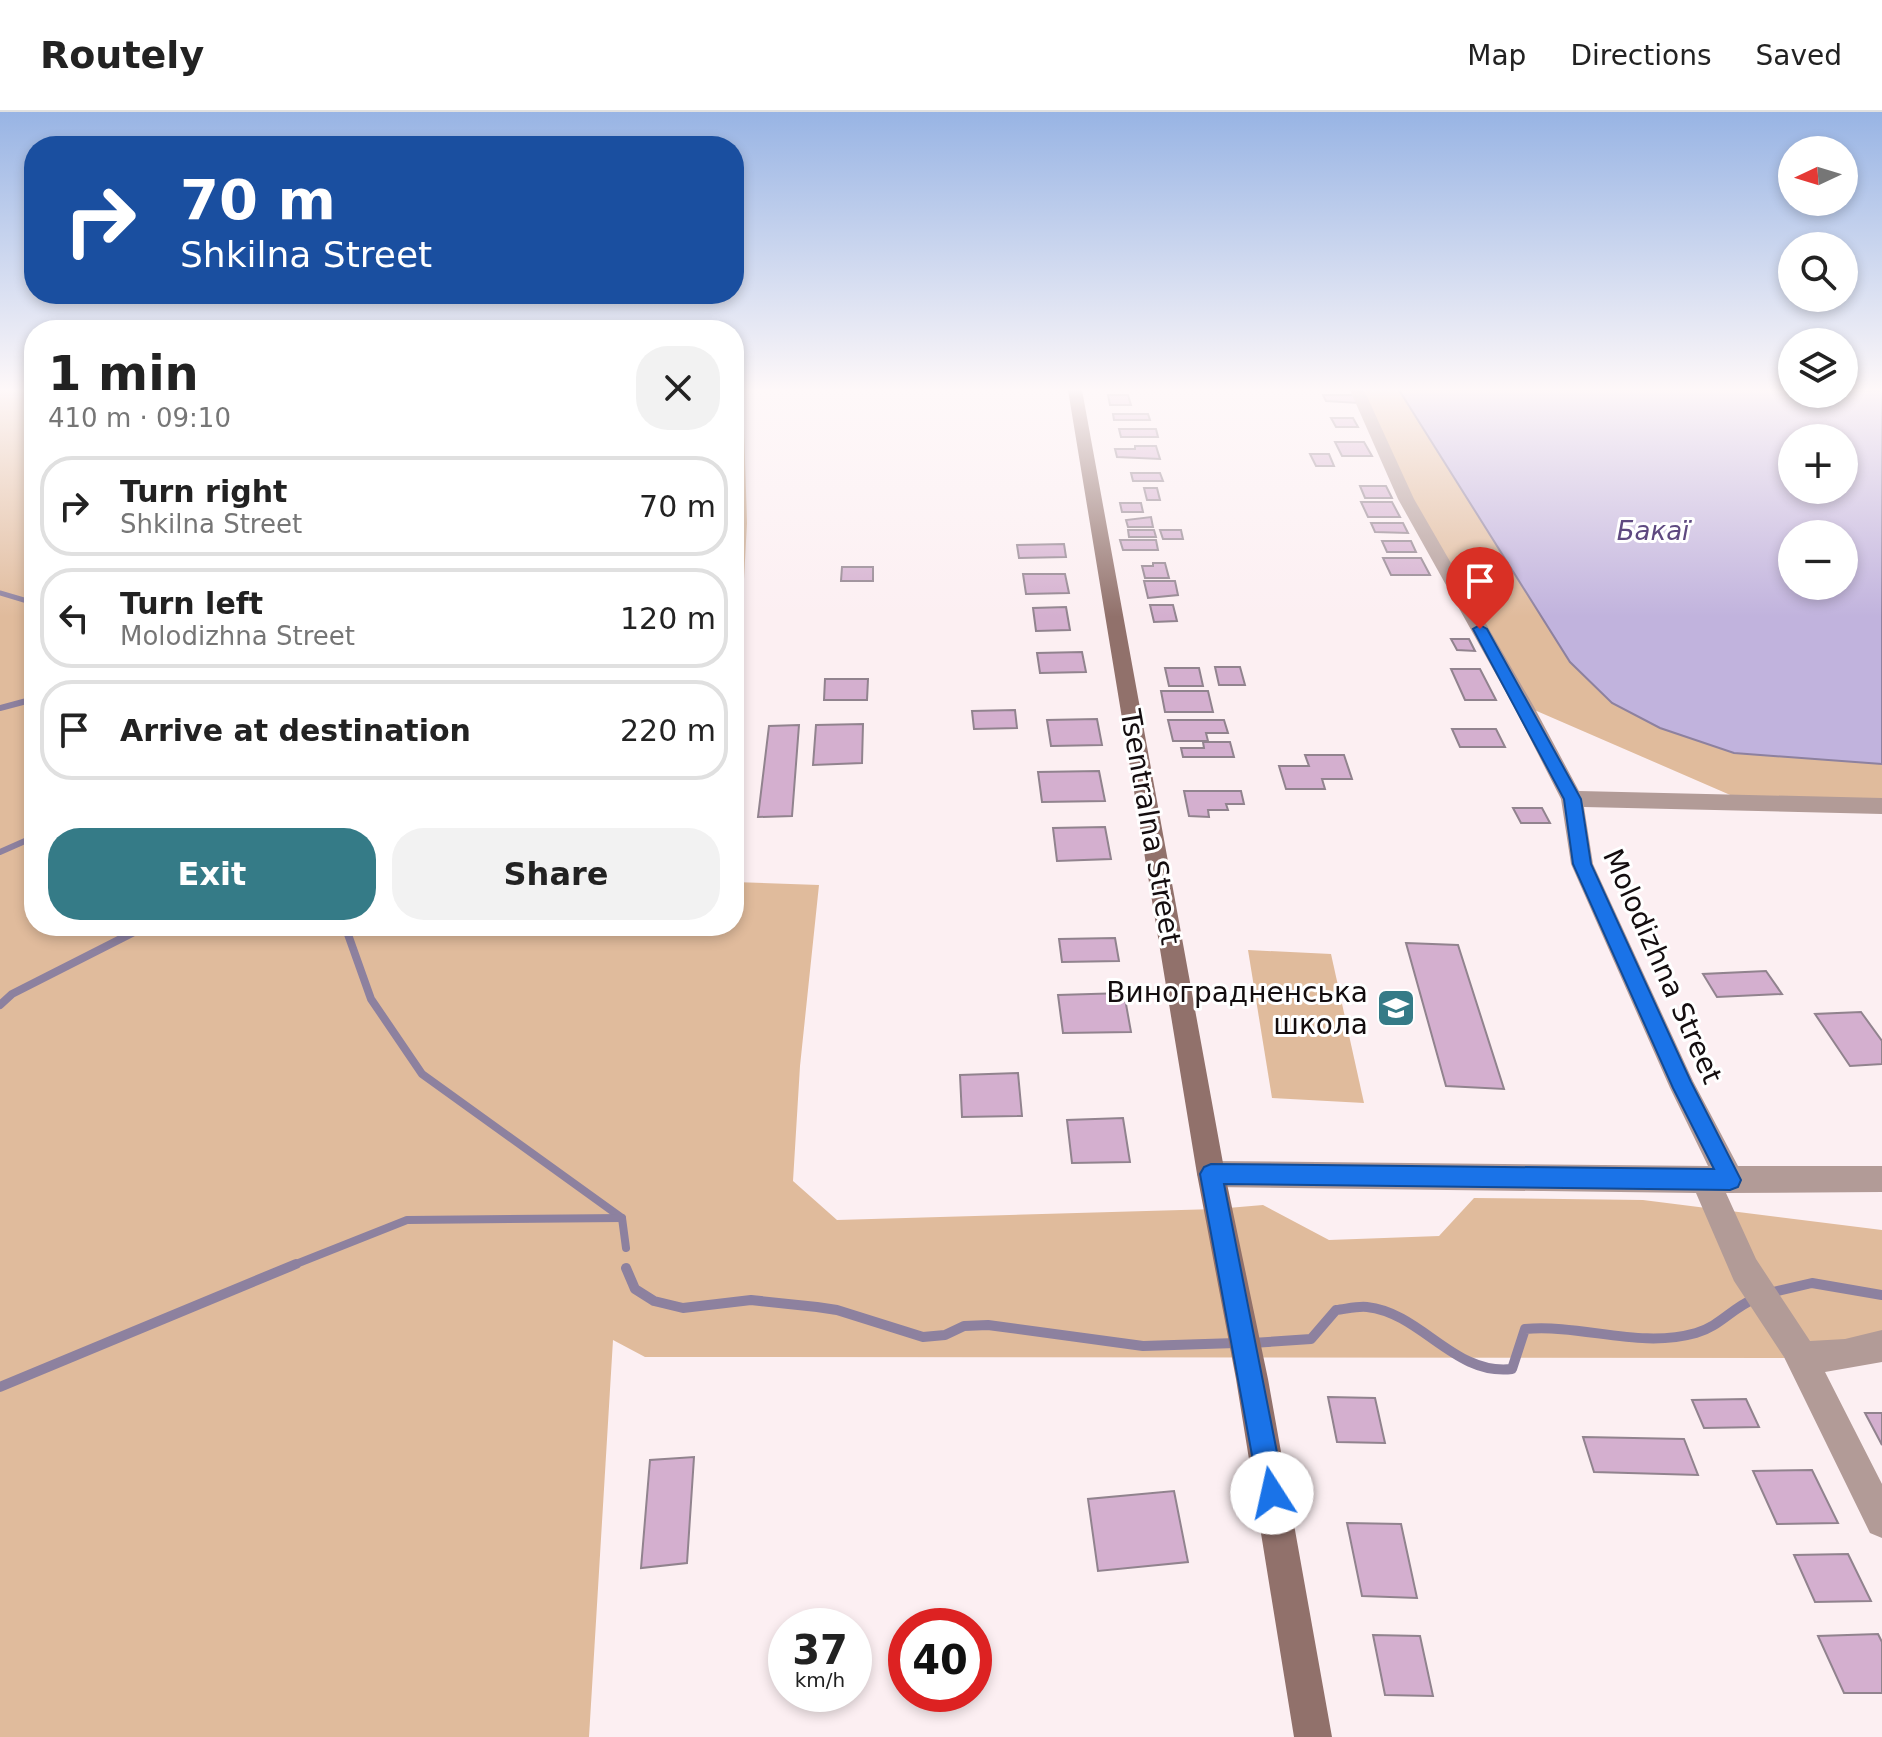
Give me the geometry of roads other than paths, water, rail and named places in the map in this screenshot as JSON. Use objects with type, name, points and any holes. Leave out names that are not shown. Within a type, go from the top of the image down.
[{"type":"street","name":"Tsentralna Street","points":[[1088,466],[1313,1737]]},
{"type":"street","name":"Molodizhna Street","points":[[1391,466],[1406,499],[1523,705],[1572,799],[1582,864],[1683,1088],[1718,1180],[1745,1270],[1798,1352],[1882,1521]]},
{"type":"street","points":[[1572,799],[1882,806]]},
{"type":"street","points":[[1211,1174],[1882,1179]]},
{"type":"street","points":[[1798,1352],[1845,1355],[1882,1346]]},
{"type":"water","name":"Бакаї","points":[[1447,466],[1778,466],[1778,504],[1858,504],[1858,466],[1882,466],[1882,764],[1734,753],[1660,728],[1612,703],[1570,662]]},
{"type":"waterway","points":[[0,593],[24,600]]},
{"type":"waterway","points":[[0,708],[24,702]]},
{"type":"waterway","points":[[0,852],[24,841]]},
{"type":"waterway","points":[[0,1005],[12,994],[126,936]]},
{"type":"waterway","points":[[349,936],[371,999],[422,1074],[622,1218]]},
{"type":"waterway","points":[[295,1264],[407,1220],[622,1218]]},
{"type":"waterway","points":[[622,1218],[626,1248]]},
{"type":"waterway","points":[[0,1387],[295,1264]]},
{"type":"waterway","points":[[291,1266],[295,1264]]},
{"type":"waterway","points":[[626,1268],[635,1289],[654,1301],[683,1308],[751,1300],[817,1307],[837,1310],[923,1337],[945,1335],[964,1326],[988,1325],[1143,1346],[1236,1343]]},
{"type":"waterway","points":[[1769,1293],[1812,1283],[1882,1295]]},
{"type":"waterway","points":[[1252,1343],[1311,1339],[1336,1310],[1367,1307],[1405,1320],[1473,1363],[1491,1369],[1512,1369],[1525,1329],[1675,1337],[1704,1330],[1754,1299]]},
{"type":"place","name":"Виноградненська школа","points":[[1396,1008]]}]
